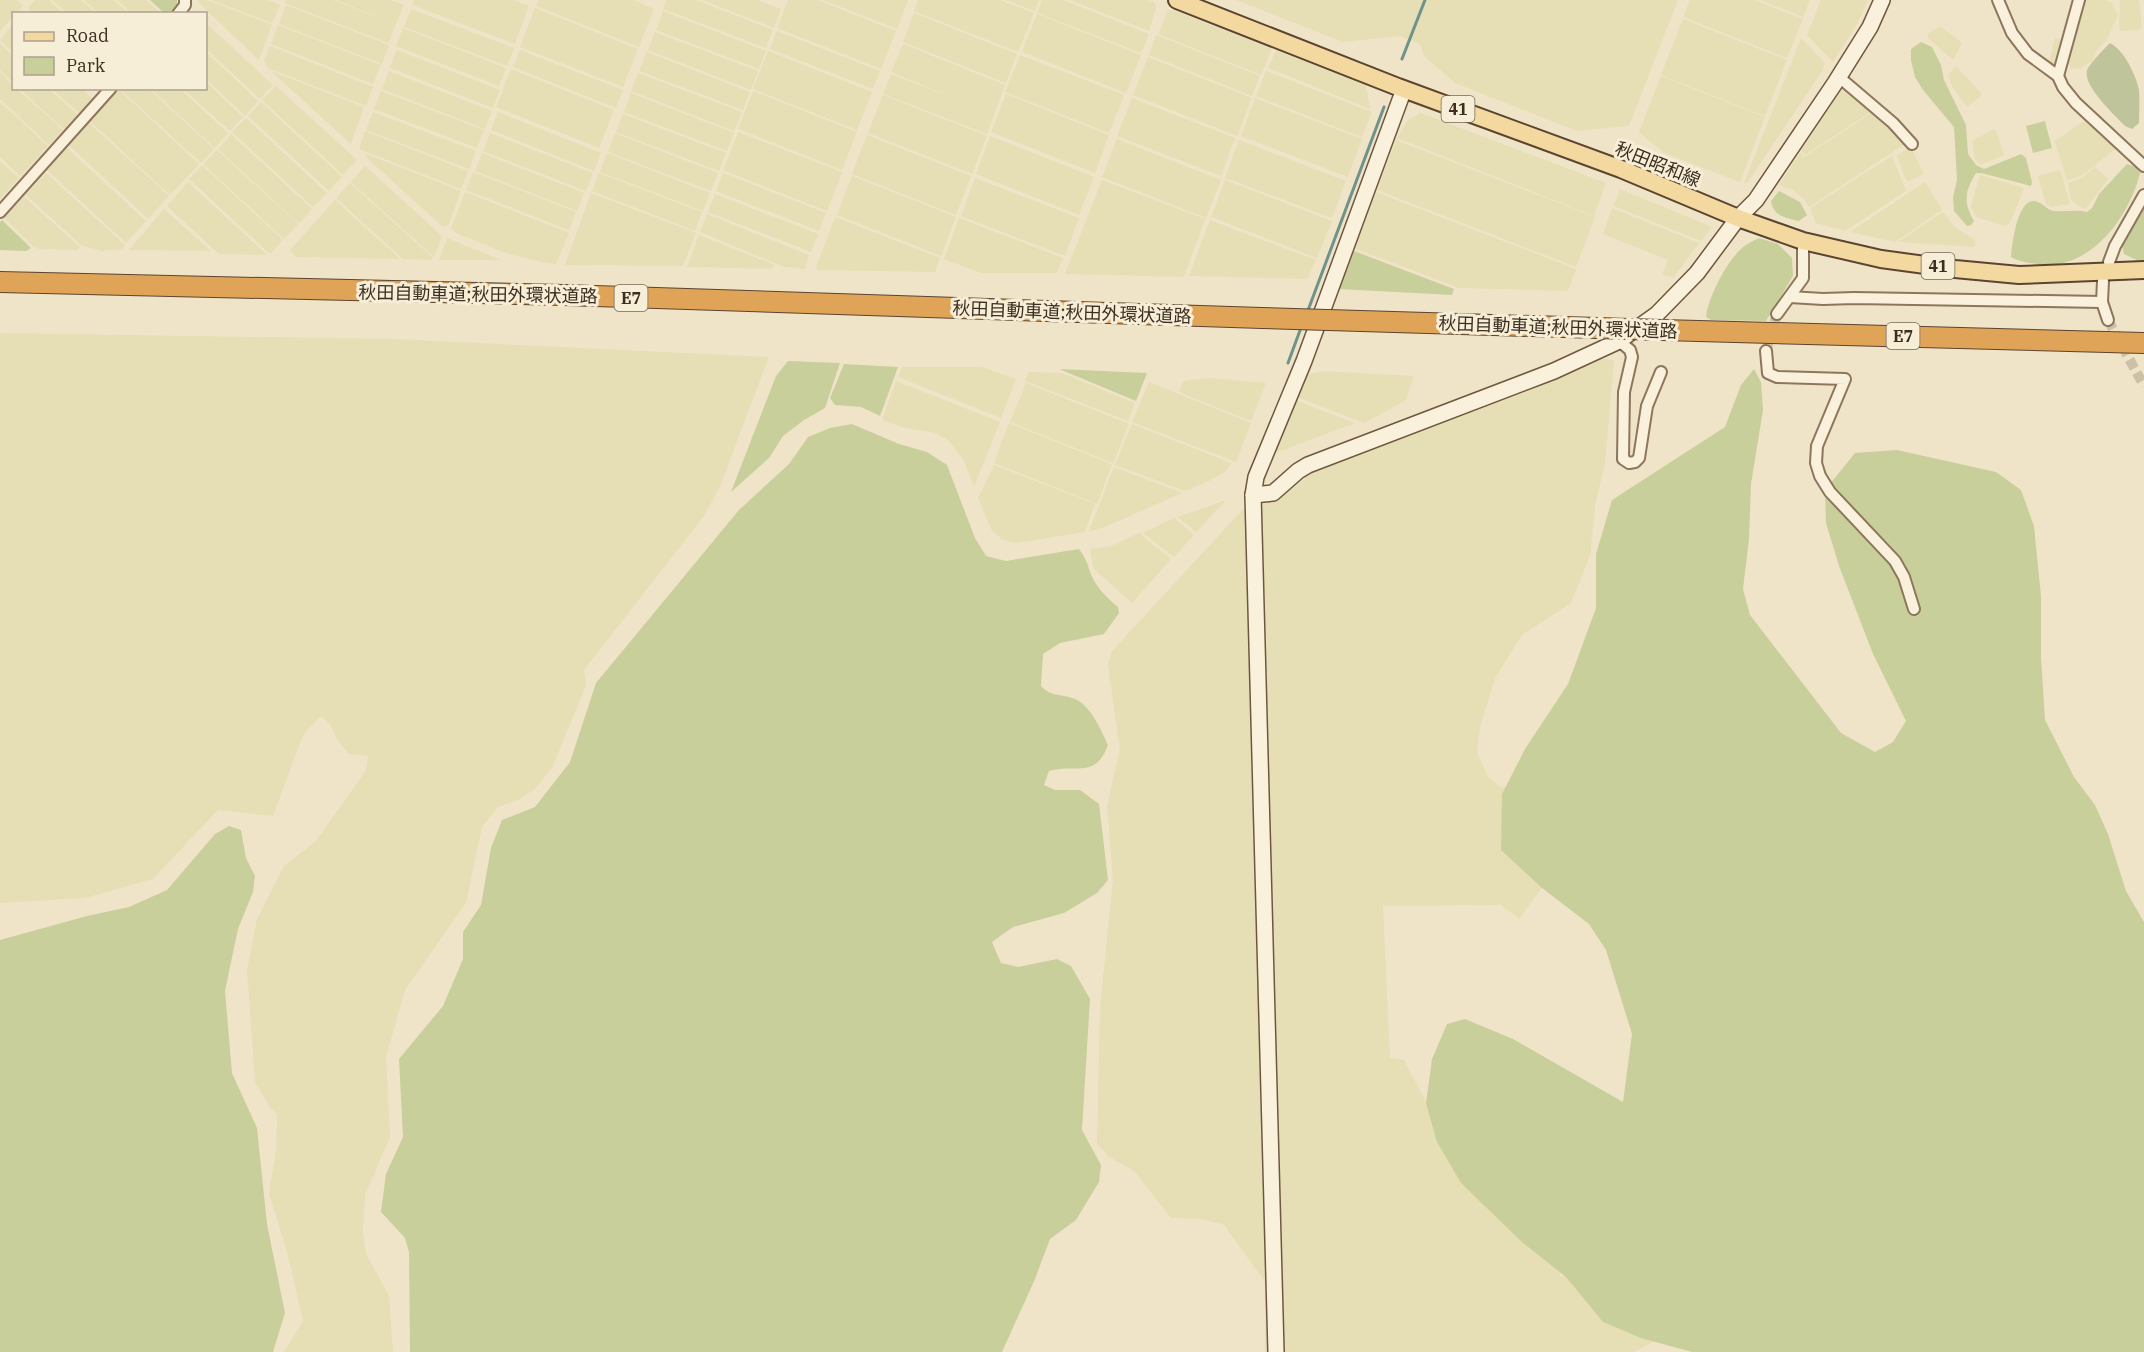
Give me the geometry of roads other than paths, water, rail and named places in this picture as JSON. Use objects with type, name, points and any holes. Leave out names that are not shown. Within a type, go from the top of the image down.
[{"type":"highway","name":"秋田自動車道;秋田外環状道路","points":[[0,282],[576,296],[2144,343]]},
{"type":"main road","name":"秋田昭和線","points":[[1177,0],[1404,89],[1621,169],[1738,218],[1803,242],[1881,259],[2019,275],[2144,270]]},
{"type":"street","points":[[1253,495],[1273,494],[1308,465],[1554,371],[1619,340],[1666,306],[1704,265],[1738,218],[1756,200],[1839,77],[1870,27],[1882,0]]},
{"type":"street","points":[[1998,0],[2012,33],[2028,54],[2058,76],[2063,87],[2076,103],[2144,166]]},
{"type":"street","points":[[2058,76],[2079,0]]},
{"type":"street","points":[[1839,77],[1893,123],[1912,144]]},
{"type":"street","points":[[1276,1352],[1253,495],[1256,477],[1304,361],[1404,89]]},
{"type":"street","points":[[0,212],[109,90]]},
{"type":"street","points":[[2109,262],[2115,246],[2144,195]]},
{"type":"street","points":[[1777,314],[1803,278],[1803,242]]},
{"type":"street","points":[[2103,281],[2102,302],[2108,320]]},
{"type":"street","points":[[1790,297],[2102,302]]},
{"type":"street","points":[[1619,340],[1630,350],[1632,357],[1624,392],[1623,459],[1629,463],[1639,458],[1647,405],[1661,372]]},
{"type":"street","points":[[1766,351],[1768,373],[1777,377],[1845,379],[1817,447],[1816,463],[1820,476],[1830,492],[1895,561],[1904,577],[1914,609]]},
{"type":"waterway","points":[[1402,59],[1425,0]]},
{"type":"waterway","points":[[1307,313],[1384,107]]},
{"type":"waterway","points":[[1288,363],[1302,325]]},
{"type":"tunnel","points":[[1766,351],[1777,314]]},
{"type":"tunnel","points":[[2108,320],[2144,386]]}]
